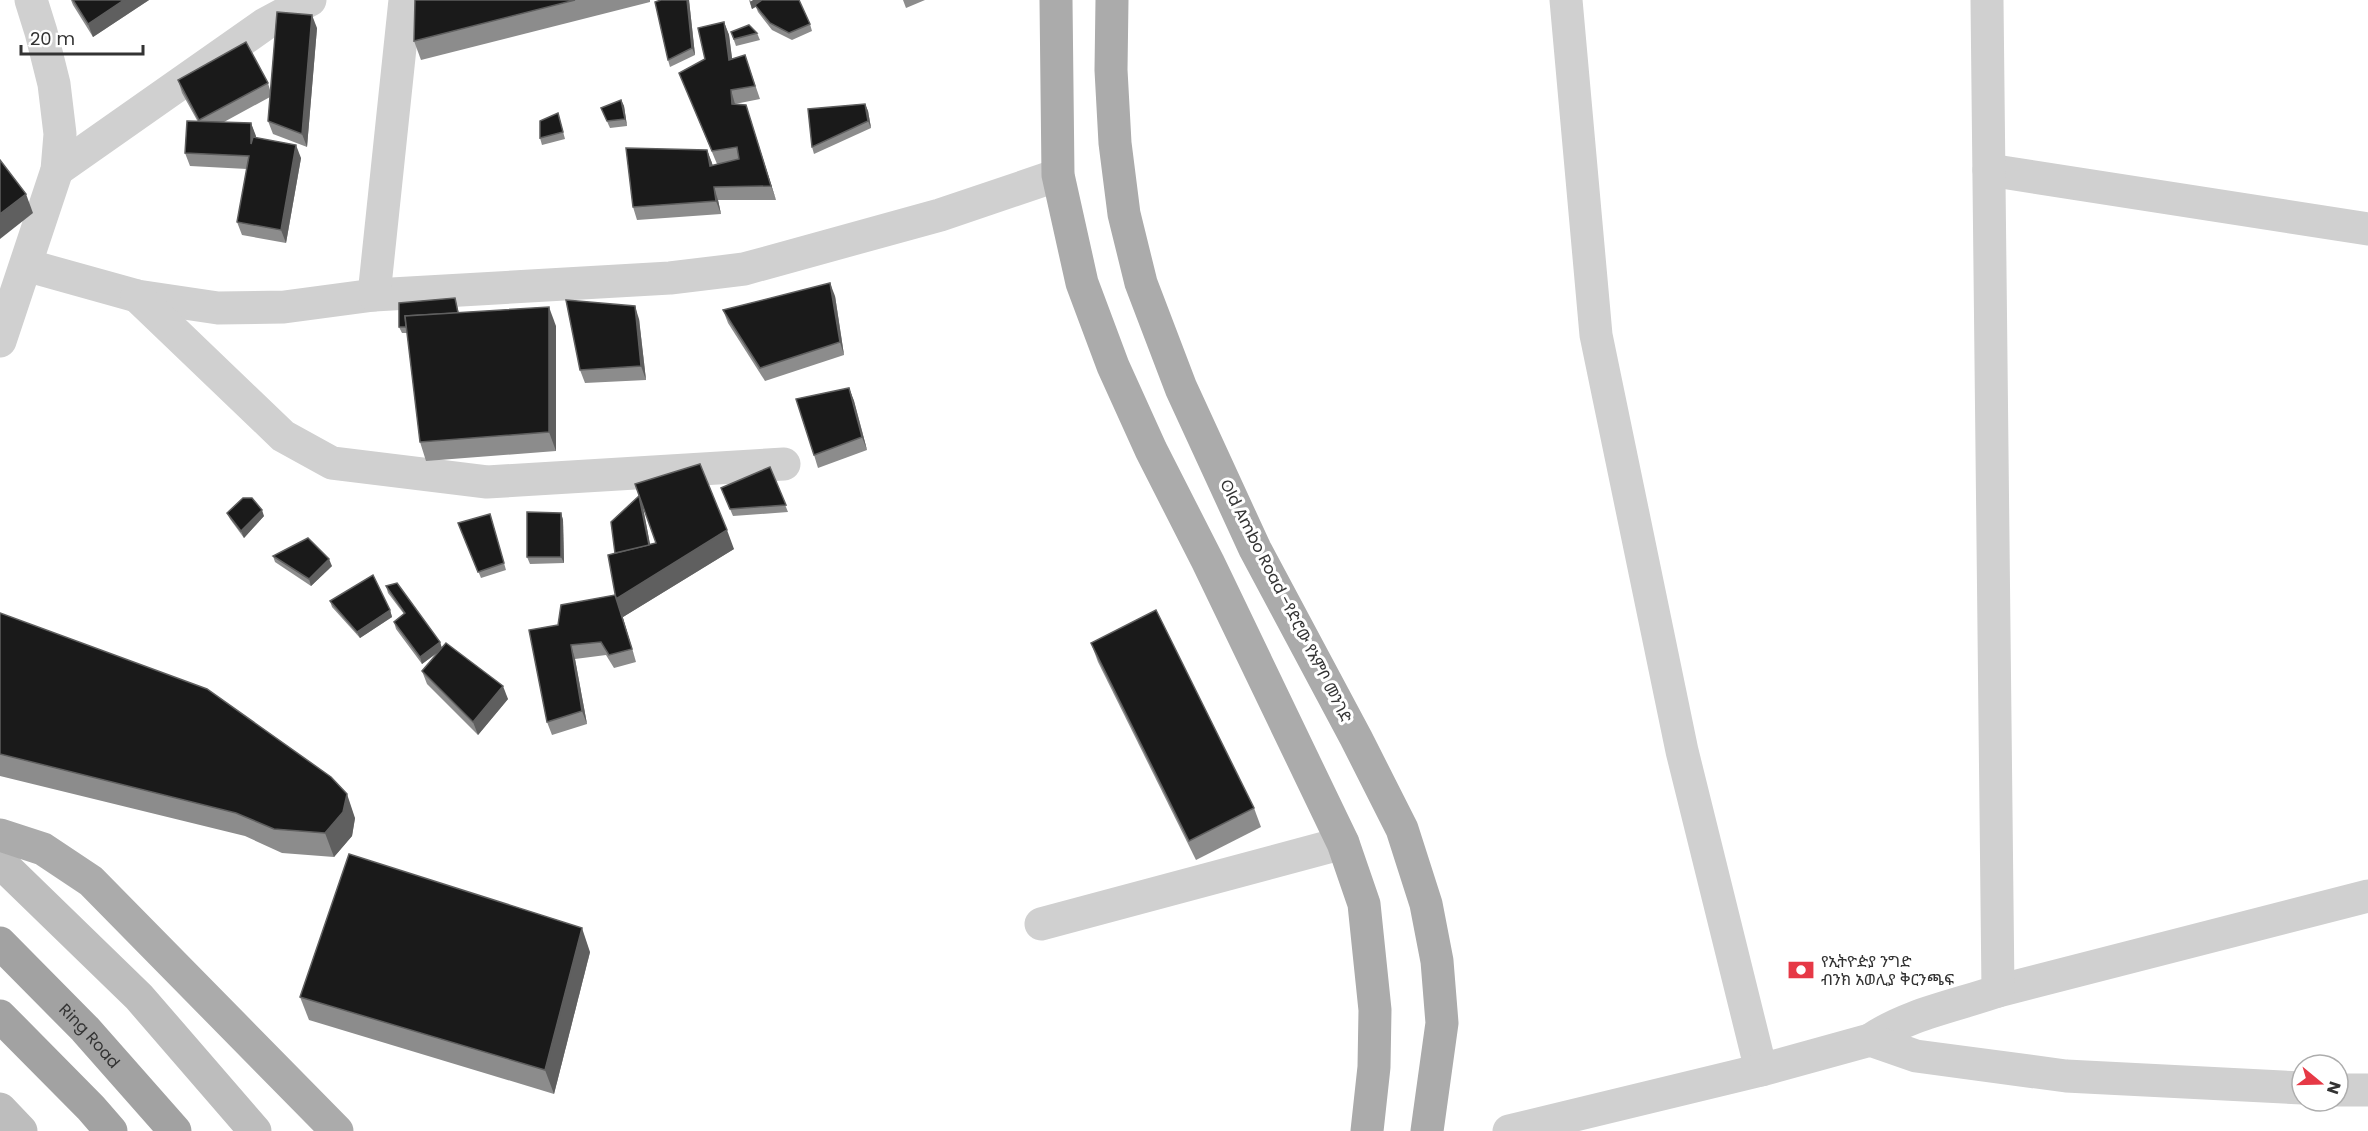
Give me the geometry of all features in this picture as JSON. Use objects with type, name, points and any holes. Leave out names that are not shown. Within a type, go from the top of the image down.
[{"type":"highway","name":"Ring Road","points":[[0,943],[85,1029],[175,1131]]},
{"type":"highway","points":[[0,1016],[111,1131]]},
{"type":"main road","points":[[1056,0],[1058,175],[1082,283],[1113,366],[1152,450],[1343,843],[1364,904],[1375,1010],[1374,1067],[1367,1131]]},
{"type":"main road","name":"Old Ambo Road -የድሮው የአምቦ መንገድ","points":[[1112,0],[1115,143],[1124,213],[1141,283],[1181,387],[1255,549],[1402,829],[1426,904],[1437,961],[1442,1023],[1427,1131]]},
{"type":"main road","points":[[0,835],[43,849],[91,881],[338,1131]]},
{"type":"main road","points":[[0,862],[140,997],[255,1131]]},
{"type":"main road","points":[[0,1109],[21,1131]]},
{"type":"street","points":[[0,340],[57,170],[60,134],[54,84],[31,0]]},
{"type":"street","points":[[57,170],[265,24],[310,0]]},
{"type":"street","points":[[374,295],[405,0]]},
{"type":"street","points":[[1566,0],[1596,334],[1682,751],[1761,1070]]},
{"type":"street","points":[[1987,0],[1998,991]]},
{"type":"street","points":[[1989,170],[2368,229]]},
{"type":"street","points":[[26,265],[137,296],[218,308],[284,307],[374,295],[670,278],[744,268],[940,214],[1058,175]]},
{"type":"street","points":[[137,296],[283,436],[332,463],[487,482],[784,464]]},
{"type":"street","points":[[1041,924],[1343,843]]},
{"type":"street","points":[[1509,1131],[1761,1070],[1870,1040],[1884,1030],[1927,1012],[1998,991],[2368,896]]},
{"type":"street","points":[[1870,1040],[1916,1056],[2066,1076],[2290,1087]]},
{"type":"street","points":[[2350,1090],[2368,1090]]},
{"type":"building","points":[[73,0],[124,0],[88,24]]},
{"type":"building","points":[[415,0],[575,0],[414,41]]},
{"type":"building","points":[[687,0],[692,48],[668,60],[655,2]]},
{"type":"building","points":[[762,0],[799,0],[810,24],[789,33],[770,23],[755,5]]},
{"type":"building","points":[[277,12],[312,15],[302,134],[268,121]]},
{"type":"building","points":[[724,22],[729,60],[745,55],[755,86],[731,90],[732,104],[746,105],[771,186],[714,187],[716,201],[633,207],[626,148],[707,150],[710,166],[739,159],[737,147],[712,151],[679,73],[705,59],[698,28]]},
{"type":"building","points":[[749,25],[757,33],[734,39],[731,32]]},
{"type":"building","points":[[246,42],[268,83],[199,120],[178,80]]},
{"type":"building","points":[[621,100],[625,119],[607,121],[601,108]]},
{"type":"building","points":[[865,104],[868,121],[812,147],[808,109]]},
{"type":"building","points":[[558,113],[563,132],[540,138],[540,121]]},
{"type":"building","points":[[187,121],[251,123],[251,144],[253,137],[296,145],[281,230],[237,222],[249,156],[185,153]]},
{"type":"building","points":[[0,160],[26,194],[0,214]]},
{"type":"building","points":[[830,283],[840,342],[760,368],[723,310]]},
{"type":"building","points":[[455,298],[458,313],[405,316],[406,327],[399,327],[399,303]]},
{"type":"building","points":[[566,300],[635,306],[641,366],[580,370]]},
{"type":"building","points":[[549,307],[549,432],[420,442],[405,316]]},
{"type":"building","points":[[849,388],[862,437],[814,455],[796,399]]},
{"type":"building","points":[[700,464],[727,530],[616,599],[608,555],[656,543],[635,484]]},
{"type":"building","points":[[770,467],[786,505],[730,509],[721,488]]},
{"type":"building","points":[[639,496],[649,545],[615,553],[611,522]]},
{"type":"building","points":[[243,498],[252,498],[262,510],[241,531],[227,513]]},
{"type":"building","points":[[527,512],[561,513],[561,557],[527,557]]},
{"type":"building","points":[[490,514],[504,563],[478,572],[458,523]]},
{"type":"building","points":[[308,538],[329,559],[309,579],[273,556]]},
{"type":"building","points":[[373,575],[390,610],[357,632],[330,601]]},
{"type":"building","points":[[397,583],[440,642],[420,657],[394,622],[405,613],[386,586]]},
{"type":"building","points":[[615,595],[632,649],[609,655],[601,642],[571,645],[582,711],[547,722],[529,630],[558,625],[561,605]]},
{"type":"building","points":[[1156,610],[1254,808],[1189,841],[1091,643]]},
{"type":"building","points":[[0,613],[207,689],[331,777],[347,794],[343,812],[325,833],[274,829],[236,813],[0,754]]},
{"type":"building","points":[[446,643],[503,686],[473,722],[422,671]]},
{"type":"building","points":[[349,854],[582,928],[545,1070],[300,997]]},
{"type":"place","name":"የኢትዮዽያ ንግድ ብንክ አወሊያ ቅርንጫፍ","points":[[1801,970]]}]
